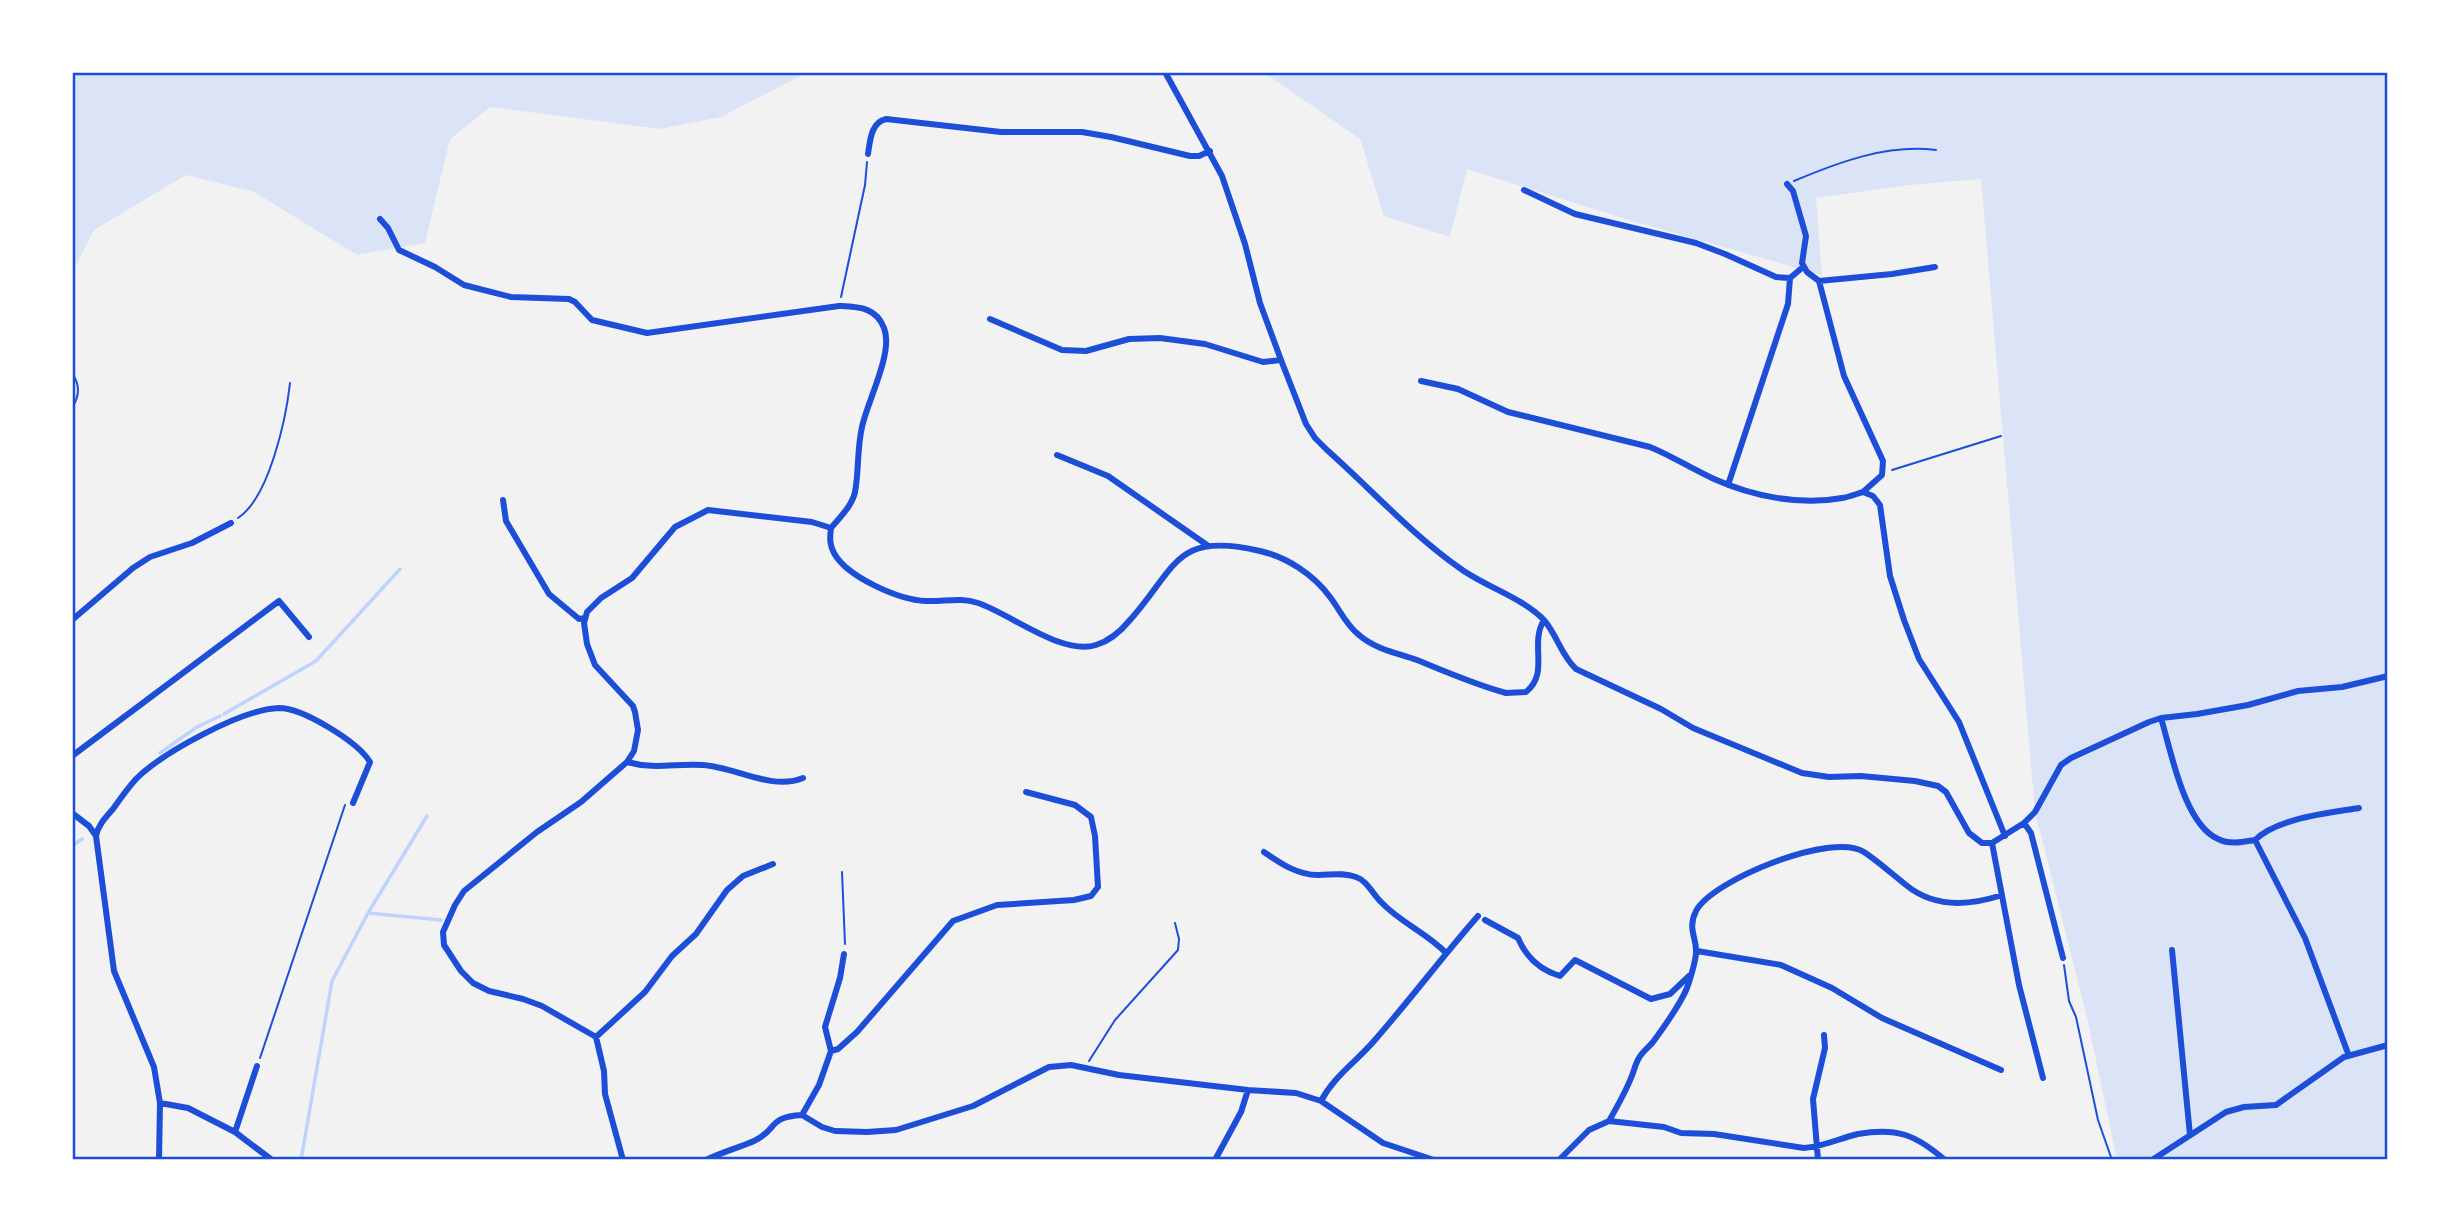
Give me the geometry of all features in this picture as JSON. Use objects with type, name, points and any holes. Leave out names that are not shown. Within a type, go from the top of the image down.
[{"type":"street","points":[[1165,72],[1184,110],[1210,151],[1230,197],[1260,303],[1280,360],[1306,424],[1315,438],[1445,557],[1480,582],[1530,608],[1544,620],[1556,636],[1569,662],[1576,668],[1661,709],[1693,728],[1802,773],[1915,781],[1938,786],[1946,792],[1965,827],[1975,839],[1982,843],[1992,843],[2024,823],[2035,811],[2061,765],[2092,748],[2161,718],[2248,705],[2298,691],[2342,687],[2388,676]]},
{"type":"street","points":[[868,154],[874,129],[878,121],[883,119],[1001,132],[1082,132],[1190,156],[1199,156],[1210,151]]},
{"type":"street","points":[[1421,381],[1458,389],[1508,412],[1650,447],[1728,485],[1762,496],[1820,500],[1844,498],[1863,492],[1882,475],[1883,461],[1844,376],[1819,281],[1803,267],[1806,236],[1795,194],[1787,184]]},
{"type":"street","points":[[1524,190],[1575,214],[1696,243],[1776,277],[1790,278],[1803,267]]},
{"type":"street","points":[[380,219],[388,228],[399,250],[435,267],[467,287],[511,297],[569,299],[592,320],[648,333],[839,306],[864,308],[874,312],[884,328],[884,355],[860,431],[855,494],[831,528],[829,541],[834,554],[848,570],[862,579],[911,599],[957,599],[980,604],[1072,647],[1099,644],[1117,632],[1139,609],[1172,564],[1188,551],[1207,545],[1262,551],[1289,562],[1318,583],[1349,626],[1374,645],[1506,693],[1526,692],[1536,681],[1539,672],[1537,637],[1544,620]]},
{"type":"street","points":[[1819,281],[1935,267]]},
{"type":"street","points":[[1728,485],[1788,304],[1790,278]]},
{"type":"street","points":[[990,319],[1062,349],[1086,351],[1129,339],[1160,338],[1205,344],[1263,362],[1280,360]]},
{"type":"street","points":[[1057,455],[1108,476],[1207,545]]},
{"type":"street","points":[[1863,492],[1873,496],[1880,505],[1890,576],[1919,659],[1959,722],[2005,836]]},
{"type":"street","points":[[503,500],[506,521],[549,594],[579,619],[584,618]]},
{"type":"street","points":[[623,1160],[606,1094],[596,1037],[542,1006],[489,991],[473,983],[461,971],[444,945],[443,932],[464,891],[537,832],[581,802],[627,762],[634,751],[638,738],[633,706],[595,665],[587,645],[584,618],[590,607],[641,569],[675,527],[708,510],[775,520],[812,522],[831,528]]},
{"type":"street","points":[[72,620],[132,568],[150,556],[192,543],[231,523]]},
{"type":"street","points":[[72,756],[279,601],[309,637]]},
{"type":"street","points":[[159,1160],[160,1104],[154,1067],[114,971],[96,836],[99,826],[137,778],[182,746],[227,722],[278,708],[298,710],[337,733],[366,755],[370,762],[353,803]]},
{"type":"street","points":[[2161,718],[2189,808],[2201,826],[2214,838],[2241,843],[2255,840],[2264,831],[2294,821],[2359,808]]},
{"type":"street","points":[[627,762],[648,767],[718,767],[770,781],[794,782],[803,778]]},
{"type":"street","points":[[831,1051],[838,1049],[857,1032],[953,921],[997,905],[1074,900],[1091,896],[1098,887],[1091,817],[1076,805],[1026,792]]},
{"type":"street","points":[[72,813],[89,826],[96,836]]},
{"type":"street","points":[[2024,823],[2031,833],[2063,958]]},
{"type":"street","points":[[2255,840],[2305,939],[2349,1056]]},
{"type":"street","points":[[1992,843],[2019,985],[2042,1078]]},
{"type":"street","points":[[1609,1121],[1623,1097],[1638,1059],[1678,1006],[1688,987],[1697,951],[1692,925],[1696,911],[1703,901],[1754,871],[1780,859],[1829,845],[1857,847],[1912,890],[1932,900],[1952,904],[1989,900],[2002,895]]},
{"type":"street","points":[[1264,852],[1283,865],[1306,874],[1342,874],[1360,878],[1383,905],[1406,923],[1428,935],[1446,953]]},
{"type":"street","points":[[596,1037],[645,992],[672,956],[695,934],[727,890],[743,876],[773,864]]},
{"type":"street","points":[[1321,1101],[1339,1074],[1372,1043],[1409,1002],[1446,953],[1481,918],[1518,938],[1523,950],[1545,972],[1560,976],[1575,960],[1651,999],[1670,994],[1690,974]]},
{"type":"street","points":[[2172,950],[2190,1135]]},
{"type":"street","points":[[1697,951],[1781,965],[1832,988],[1882,1018],[2001,1070]]},
{"type":"street","points":[[802,1115],[819,1085],[831,1051],[825,1027],[844,954]]},
{"type":"street","points":[[1818,1160],[1813,1099],[1825,1048],[1824,1035]]},
{"type":"street","points":[[2152,1160],[2231,1110],[2280,1103],[2349,1056],[2388,1045]]},
{"type":"street","points":[[706,1160],[761,1137],[778,1119],[785,1116],[802,1115],[822,1127],[835,1130],[895,1130],[973,1106],[1049,1068],[1071,1065],[1119,1075],[1296,1093],[1321,1101],[1383,1143],[1434,1160]]},
{"type":"street","points":[[235,1132],[257,1066]]},
{"type":"street","points":[[1214,1160],[1241,1112],[1248,1090]]},
{"type":"street","points":[[160,1104],[188,1108],[235,1132],[272,1160]]},
{"type":"street","points":[[1559,1160],[1589,1130],[1609,1121],[1804,1148],[1857,1135],[1893,1131],[1920,1140],[1945,1160]]},
{"type":"path","points":[[1787,184],[1890,149],[1936,150]]},
{"type":"path","points":[[839,306],[865,185],[868,154]]},
{"type":"path","points":[[72,373],[79,391],[72,408]]},
{"type":"path","points":[[231,523],[255,501],[282,432],[290,383]]},
{"type":"path","points":[[1882,475],[2001,436]]},
{"type":"path","points":[[257,1066],[348,798],[358,792]]},
{"type":"path","points":[[842,872],[844,954]]},
{"type":"path","points":[[1085,1068],[1115,1020],[1178,950],[1180,939],[1175,923]]},
{"type":"path","points":[[2063,958],[2069,1001],[2076,1017],[2094,1107],[2112,1160]]},
{"type":"shaded area","points":[[72,72],[808,72],[721,117],[660,129],[490,107],[450,139],[425,243],[357,255],[254,192],[186,175],[94,230],[72,273]]},
{"type":"shaded area","points":[[1263,72],[2388,72],[2388,1160],[2117,1160],[2087,1018],[2035,812],[1981,179],[1909,185],[1816,198],[1822,275],[1625,219],[1467,169],[1450,237],[1384,216],[1360,139]]},
{"type":"waterway","points":[[224,714],[316,661],[400,569]]},
{"type":"waterway","points":[[160,753],[197,727],[220,716]]},
{"type":"waterway","points":[[301,1160],[332,981],[368,913],[427,816]]},
{"type":"waterway","points":[[72,846],[82,839]]},
{"type":"waterway","points":[[368,913],[441,920]]}]
